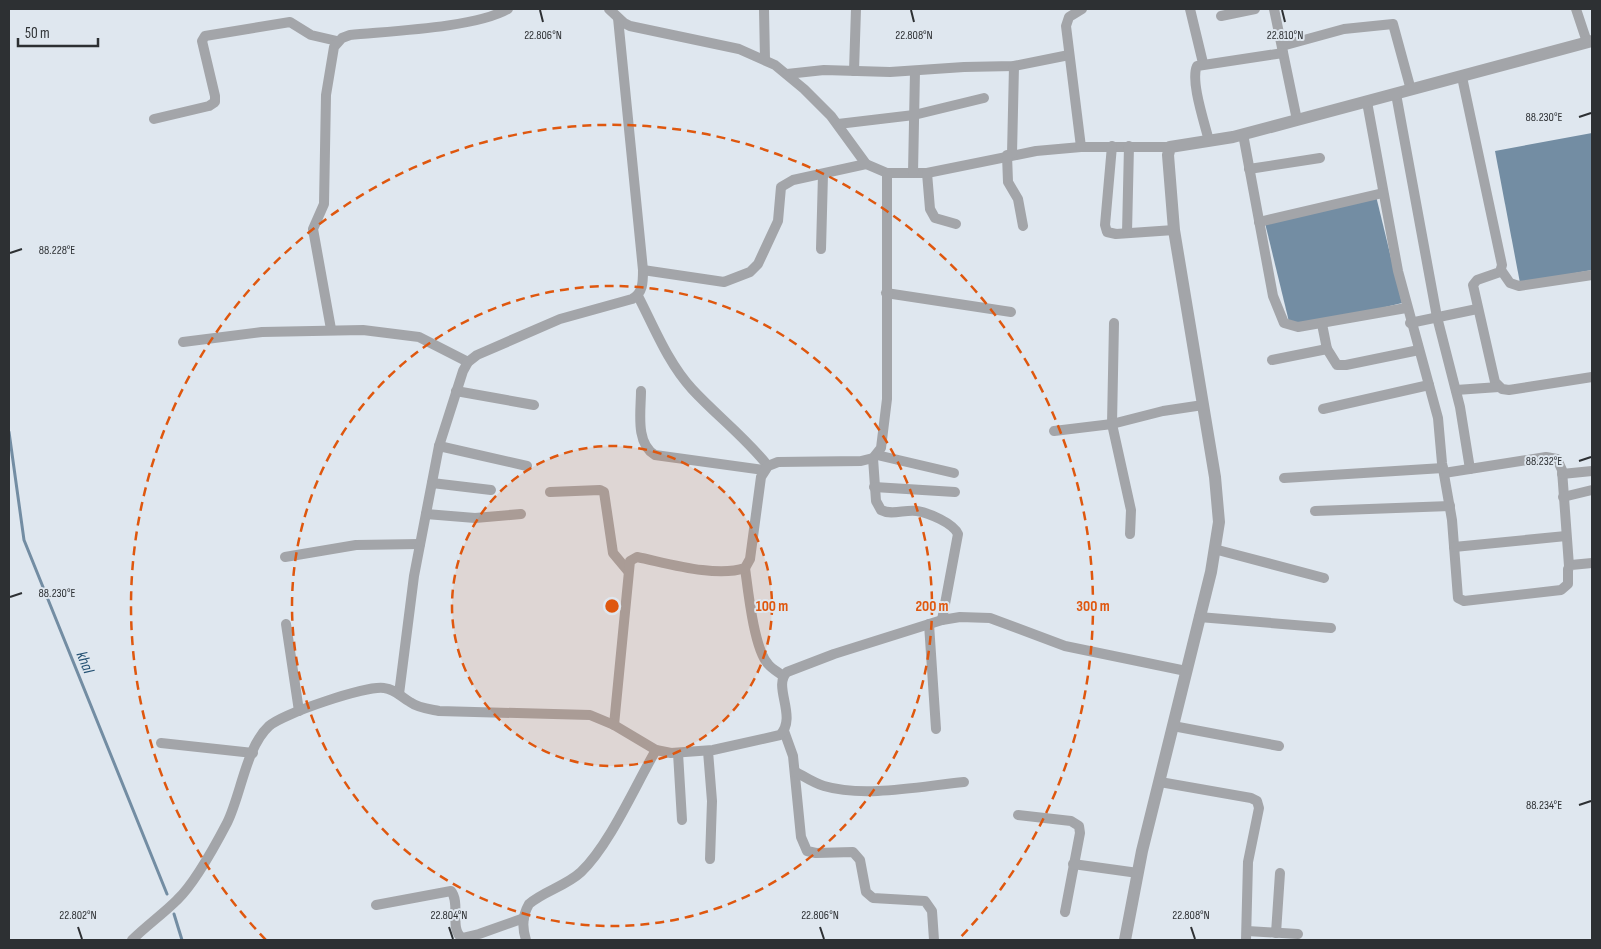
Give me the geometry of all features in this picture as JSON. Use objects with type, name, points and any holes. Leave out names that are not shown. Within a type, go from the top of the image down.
[{"type":"street","points":[[154,118],[210,106],[215,102],[202,41],[205,36],[287,22],[293,23],[311,35],[337,41],[350,35],[456,23],[492,15],[508,9]]},
{"type":"street","points":[[609,9],[630,26],[739,49],[765,60],[787,74],[838,124],[866,164],[887,173],[927,173],[1009,155],[1081,147],[1170,147],[1243,134],[1589,42],[1576,9]]},
{"type":"street","points":[[764,9],[765,60]]},
{"type":"street","points":[[854,71],[856,9]]},
{"type":"street","points":[[1081,147],[1066,21],[1082,9]]},
{"type":"street","points":[[1190,9],[1203,63]]},
{"type":"street","points":[[1221,16],[1255,9]]},
{"type":"street","points":[[1275,9],[1297,120]]},
{"type":"street","points":[[618,18],[643,270],[643,281],[638,296],[667,353],[692,389],[749,444],[766,468]]},
{"type":"street","points":[[1209,141],[1195,76],[1197,66],[1203,63],[1283,49],[1344,29],[1393,24],[1411,90]]},
{"type":"street","points":[[331,329],[313,229],[324,204],[326,94],[334,47],[337,41]]},
{"type":"street","points":[[787,74],[824,70],[914,71],[964,66],[1014,66],[1069,55]]},
{"type":"street","points":[[1014,66],[1008,182],[1018,199],[1023,226]]},
{"type":"street","points":[[913,173],[914,71]]},
{"type":"street","points":[[1462,77],[1502,265],[1501,270],[1510,283],[1519,286],[1592,275]]},
{"type":"street","points":[[1396,94],[1437,317],[1456,390],[1470,469]]},
{"type":"street","points":[[838,124],[914,115],[984,98]]},
{"type":"street","points":[[1284,478],[1443,470],[1470,469],[1551,456],[1557,459],[1562,474],[1569,566],[1568,584],[1562,590],[1464,602],[1458,598],[1450,506],[1443,470],[1438,418],[1430,385],[1406,308],[1367,102]]},
{"type":"street","points":[[1243,134],[1273,296],[1282,320],[1292,327],[1322,324],[1406,308]]},
{"type":"street","points":[[1112,146],[1105,225],[1107,232],[1112,234],[1174,230]]},
{"type":"street","points":[[1127,233],[1129,146]]},
{"type":"street","points":[[1125,940],[1138,873],[1199,617],[1219,522],[1218,497],[1174,230],[1168,155],[1170,147]]},
{"type":"street","points":[[1249,169],[1320,158]]},
{"type":"street","points":[[643,270],[724,282],[743,276],[758,264],[776,226],[780,212],[781,187],[793,180],[866,164]]},
{"type":"street","points":[[887,173],[887,399],[884,438],[875,457],[874,487],[877,506],[884,512],[917,511],[956,530],[959,538],[942,620]]},
{"type":"street","points":[[927,173],[930,209],[935,218],[956,224]]},
{"type":"street","points":[[821,248],[822,174]]},
{"type":"street","points":[[1259,222],[1383,193]]},
{"type":"street","points":[[1499,387],[1495,382],[1473,285],[1475,281],[1501,270]]},
{"type":"street","points":[[886,293],[1011,312]]},
{"type":"street","points":[[399,694],[420,544],[439,446],[456,391],[468,362],[477,355],[560,319],[638,296]]},
{"type":"street","points":[[1410,322],[1477,309]]},
{"type":"street","points":[[1114,323],[1112,424],[1131,510],[1130,534]]},
{"type":"street","points":[[1322,324],[1327,349],[1332,360],[1341,366],[1419,350]]},
{"type":"street","points":[[183,342],[262,332],[331,329],[407,334],[430,341],[468,362]]},
{"type":"street","points":[[1272,360],[1327,349]]},
{"type":"street","points":[[1456,390],[1499,387],[1509,390],[1592,377]]},
{"type":"street","points":[[1323,409],[1430,385]]},
{"type":"street","points":[[456,391],[534,405]]},
{"type":"street","points":[[641,391],[642,435],[650,452],[655,455],[766,468],[778,462],[861,461],[875,457],[954,474]]},
{"type":"street","points":[[1054,431],[1112,424],[1163,411],[1203,405]]},
{"type":"street","points":[[439,446],[527,466]]},
{"type":"street","points":[[614,725],[630,561],[637,558],[710,571],[738,571],[745,568],[750,559],[761,477],[766,468]]},
{"type":"street","points":[[1562,474],[1592,471]]},
{"type":"street","points":[[432,483],[491,490]]},
{"type":"street","points":[[874,487],[955,492]]},
{"type":"street","points":[[550,492],[600,490],[604,492],[613,553],[628,572]]},
{"type":"street","points":[[1564,496],[1592,490]]},
{"type":"street","points":[[1314,511],[1450,506]]},
{"type":"street","points":[[426,514],[475,518],[521,514]]},
{"type":"street","points":[[1454,547],[1566,536]]},
{"type":"street","points":[[285,557],[356,545],[420,544]]},
{"type":"street","points":[[1214,550],[1324,578]]},
{"type":"street","points":[[1569,566],[1576,563],[1592,563]]},
{"type":"street","points":[[745,568],[757,639],[762,654],[766,663],[783,676]]},
{"type":"street","points":[[1199,617],[1331,628]]},
{"type":"street","points":[[934,940],[932,911],[925,901],[873,898],[866,892],[860,860],[853,852],[816,853],[807,851],[801,837],[796,772],[784,731],[787,720],[782,682],[783,676],[792,670],[817,660],[942,620],[960,618],[990,618],[1065,646],[1186,671]]},
{"type":"street","points":[[286,624],[299,711]]},
{"type":"street","points":[[929,624],[936,729]]},
{"type":"street","points":[[132,940],[179,898],[186,889],[226,824],[262,733],[270,724],[299,711],[382,687],[399,694],[417,706],[439,712],[482,714],[575,713],[600,718],[656,750],[678,753],[708,751],[774,738],[784,731]]},
{"type":"street","points":[[1173,726],[1279,746]]},
{"type":"street","points":[[161,742],[253,753]]},
{"type":"street","points":[[526,940],[524,918],[529,904],[580,873],[593,858],[656,750]]},
{"type":"street","points":[[708,751],[712,801],[710,860]]},
{"type":"street","points":[[678,753],[682,820]]},
{"type":"street","points":[[796,772],[824,786],[850,790],[876,790],[964,782]]},
{"type":"street","points":[[1160,782],[1251,798],[1257,801],[1259,808],[1248,862],[1247,936],[1276,933],[1298,934]]},
{"type":"street","points":[[1018,815],[1076,823],[1080,833],[1066,912]]},
{"type":"street","points":[[1073,864],[1138,873]]},
{"type":"street","points":[[1276,933],[1280,873]]},
{"type":"street","points":[[376,905],[451,891],[454,897],[457,931],[460,937],[464,938],[524,918]]},
{"type":"water","points":[[1592,133],[1592,270],[1520,283],[1495,151]]},
{"type":"water","points":[[1376,196],[1402,303],[1291,330],[1265,223]]},
{"type":"waterway","name":"khal","points":[[9,432],[24,540],[167,894]]},
{"type":"waterway","name":"khal","points":[[174,914],[182,940]]}]
